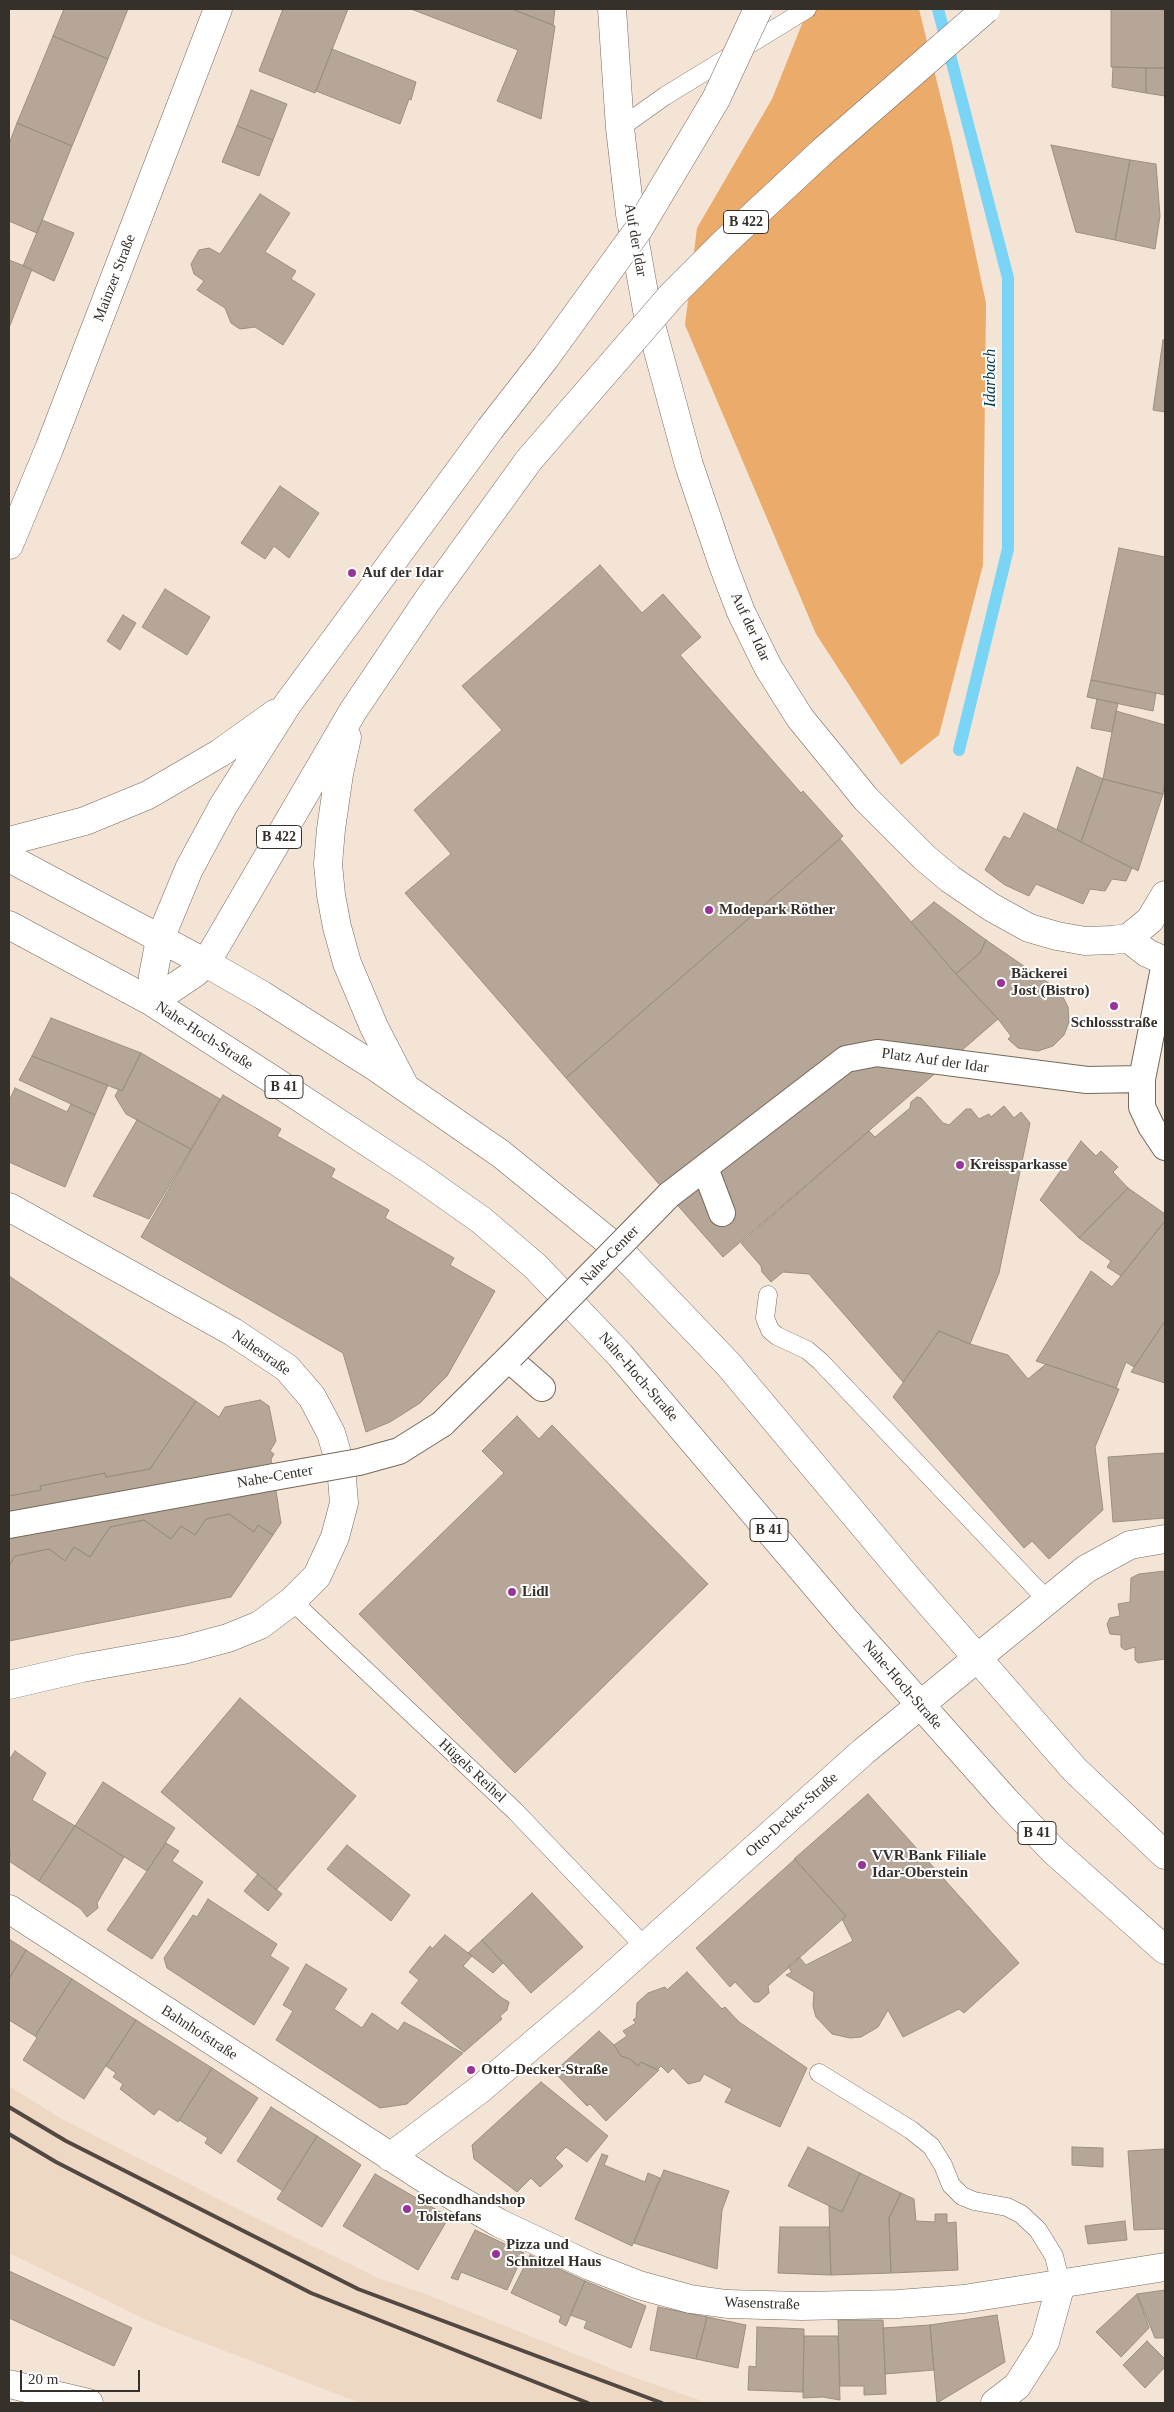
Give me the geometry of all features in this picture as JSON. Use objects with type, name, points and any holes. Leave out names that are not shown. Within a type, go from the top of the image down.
[{"type":"main road","name":"Mainzer Straße","points":[[9,545],[50,449],[218,9]]},
{"type":"main road","name":"Auf der Idar","points":[[612,9],[620,128],[630,214],[647,310],[689,465],[741,612],[768,667],[800,718],[860,792],[925,858],[950,879],[991,907],[1029,928],[1085,941],[1128,938]]},
{"type":"main road","points":[[152,1002],[153,976],[160,939],[189,869],[215,822],[287,705],[638,230],[716,100],[758,9]]},
{"type":"main road","name":"B 422","points":[[206,963],[353,711],[427,601],[530,460],[672,295],[718,249],[824,150],[986,9]]},
{"type":"main road","points":[[9,841],[85,821],[148,795],[220,753],[287,705]]},
{"type":"main road","points":[[353,711],[339,774],[331,829],[328,864],[331,895],[336,927],[347,963],[374,1027],[404,1086]]},
{"type":"main road","points":[[9,858],[206,963],[262,996],[404,1086],[500,1154],[618,1249],[728,1364],[976,1658],[1075,1770],[1165,1855]]},
{"type":"main road","points":[[1165,895],[1150,920],[1128,938],[1147,953],[1165,962]]},
{"type":"main road","name":"Nahe-Hoch-Straße","points":[[9,925],[152,1002],[416,1174],[481,1220],[535,1266],[620,1355],[919,1705],[1006,1802],[1054,1851],[1165,1950]]},
{"type":"main road","points":[[152,1002],[180,984],[206,963]]},
{"type":"main road","name":"Nahestraße","points":[[9,1207],[233,1332],[287,1368],[312,1397],[331,1433],[341,1467],[344,1503],[335,1537],[316,1576],[292,1601],[260,1626],[228,1638],[183,1650],[82,1668],[9,1685]]},
{"type":"main road","name":"Otto-Decker-Straße","points":[[390,2157],[479,2090],[582,2003],[864,1751],[1086,1569],[1110,1554],[1130,1545],[1165,1539]]},
{"type":"main road","name":"Bahnhofstraße","points":[[9,1909],[390,2157]]},
{"type":"main road","name":"Wasenstraße","points":[[390,2157],[500,2223],[590,2266],[639,2285],[690,2299],[727,2304],[802,2306],[898,2304],[964,2299],[1164,2267]]},
{"type":"main road","points":[[995,2403],[1017,2386],[1045,2342],[1061,2284]]},
{"type":"main road","points":[[9,2384],[89,2403]]},
{"type":"street","points":[[1165,962],[1142,1079],[1142,1107],[1151,1126],[1165,1147]]},
{"type":"street","name":"Platz Auf der Idar","points":[[669,1195],[846,1059],[877,1053],[1087,1080],[1142,1079]]},
{"type":"street","points":[[705,1168],[722,1213]]},
{"type":"street","name":"Nahe-Center","points":[[9,1525],[359,1462],[399,1451],[442,1424],[669,1195]]},
{"type":"street","points":[[510,1357],[542,1388]]},
{"type":"lane","points":[[620,128],[665,96],[807,9]]},
{"type":"lane","points":[[768,1295],[765,1318],[770,1330],[777,1336],[807,1350],[820,1361],[1048,1600]]},
{"type":"lane","name":"Hügels Reihel","points":[[292,1601],[515,1811],[644,1946]]},
{"type":"lane","points":[[819,2073],[911,2130],[931,2146],[943,2165],[951,2185],[962,2196],[974,2202],[1007,2207],[1021,2214],[1038,2230],[1054,2256],[1061,2284]]},
{"type":"shaded area","points":[[808,9],[919,9],[952,143],[986,303],[983,565],[939,735],[901,765],[816,634],[685,325],[697,228],[772,99]]},
{"type":"shaded area","points":[[9,2086],[62,2119],[378,2278],[428,2295],[630,2376],[708,2403],[360,2403],[155,2324],[9,2253]]},
{"type":"building","points":[[64,9],[128,9],[108,59],[53,36]]},
{"type":"building","points":[[283,9],[348,9],[315,93],[259,71]]},
{"type":"building","points":[[411,9],[512,9],[555,26],[541,119],[497,101],[518,50]]},
{"type":"building","points":[[512,9],[555,9],[553,25]]},
{"type":"building","points":[[1111,9],[1165,9],[1165,68],[1111,67]]},
{"type":"building","points":[[53,36],[108,59],[72,146],[17,123]]},
{"type":"building","points":[[332,49],[416,82],[411,100],[409,99],[400,124],[316,91]]},
{"type":"building","points":[[1113,67],[1146,68],[1146,93],[1112,87]]},
{"type":"building","points":[[1146,68],[1165,68],[1165,96],[1146,93]]},
{"type":"building","points":[[251,90],[287,104],[273,140],[237,126]]},
{"type":"building","points":[[17,123],[72,146],[37,233],[9,221],[9,144]]},
{"type":"building","points":[[237,126],[273,140],[259,176],[222,162]]},
{"type":"building","points":[[1051,145],[1130,160],[1115,240],[1076,232]]},
{"type":"building","points":[[1130,160],[1156,164],[1160,216],[1155,249],[1115,240]]},
{"type":"building","points":[[260,194],[290,213],[265,252],[296,271],[291,279],[315,294],[283,345],[255,327],[240,329],[231,323],[225,308],[197,290],[204,281],[194,274],[191,264],[199,250],[209,248],[220,254]]},
{"type":"building","points":[[42,220],[74,233],[54,281],[23,266]]},
{"type":"building","points":[[9,260],[32,269],[9,328]]},
{"type":"building","points":[[1163,340],[1165,340],[1165,412],[1153,410]]},
{"type":"building","points":[[280,486],[319,513],[289,558],[274,546],[265,559],[241,543]]},
{"type":"building","points":[[1119,548],[1165,557],[1165,695],[1091,680]]},
{"type":"building","points":[[600,565],[642,613],[663,594],[701,637],[680,655],[801,793],[803,791],[843,836],[566,1078],[405,893],[451,854],[414,810],[502,730],[462,686]]},
{"type":"building","points":[[165,589],[210,617],[187,655],[142,627]]},
{"type":"building","points":[[123,615],[136,623],[120,650],[107,641]]},
{"type":"building","points":[[1091,680],[1156,693],[1153,711],[1087,697]]},
{"type":"building","points":[[1097,699],[1118,703],[1112,732],[1091,728]]},
{"type":"building","points":[[1116,711],[1165,725],[1165,780],[1163,794],[1103,779]]},
{"type":"building","points":[[1077,767],[1103,779],[1081,842],[1057,829]]},
{"type":"building","points":[[1103,779],[1163,794],[1138,871],[1081,842]]},
{"type":"building","points":[[1024,813],[1132,868],[1126,881],[1112,879],[1105,891],[1090,889],[1083,904],[1036,884],[1029,896],[1005,885],[985,870],[1004,836],[1010,839]]},
{"type":"building","points":[[840,839],[956,974],[998,1019],[723,1257],[566,1078]]},
{"type":"building","points":[[934,902],[986,940],[980,953],[956,974],[911,922]]},
{"type":"building","points":[[986,940],[1063,993],[1062,995],[1068,1007],[1069,1022],[1064,1035],[1053,1046],[1038,1051],[1018,1048],[1008,1039],[1011,1036],[998,1019],[956,974],[980,953]]},
{"type":"building","points":[[51,1018],[141,1053],[122,1091],[32,1056]]},
{"type":"building","points":[[141,1053],[220,1099],[191,1149],[126,1114],[115,1096],[119,1089],[122,1091]]},
{"type":"building","points":[[32,1056],[108,1085],[95,1115],[19,1080]]},
{"type":"building","points":[[15,1088],[67,1112],[71,1104],[95,1115],[65,1187],[9,1162],[9,1101]]},
{"type":"building","points":[[223,1095],[281,1129],[277,1136],[335,1169],[331,1177],[389,1210],[385,1218],[454,1258],[450,1265],[495,1291],[447,1376],[420,1403],[390,1422],[366,1432],[343,1353],[141,1237]]},
{"type":"building","points":[[917,1097],[921,1098],[943,1123],[949,1125],[966,1109],[971,1109],[979,1119],[989,1114],[991,1117],[1004,1106],[1014,1118],[1021,1112],[1030,1123],[999,1273],[970,1344],[939,1331],[903,1382],[809,1274],[783,1272],[771,1282],[762,1272],[761,1266],[741,1243],[869,1131],[875,1137],[910,1108],[911,1102]]},
{"type":"building","points":[[137,1120],[191,1149],[149,1219],[93,1196]]},
{"type":"building","points":[[1081,1141],[1096,1156],[1101,1151],[1118,1167],[1113,1172],[1128,1188],[1079,1238],[1040,1200]]},
{"type":"building","points":[[1128,1188],[1165,1214],[1165,1221],[1121,1276],[1107,1267],[1111,1261],[1079,1238]]},
{"type":"building","points":[[1165,1221],[1165,1321],[1134,1367],[1126,1362],[1116,1388],[1036,1361],[1091,1271],[1112,1287]]},
{"type":"building","points":[[9,1276],[196,1401],[150,1469],[106,1477],[105,1473],[40,1486],[41,1490],[9,1496]]},
{"type":"building","points":[[1165,1321],[1165,1383],[1131,1372]]},
{"type":"building","points":[[939,1331],[970,1344],[1008,1355],[1028,1379],[1046,1364],[1119,1389],[1095,1447],[1103,1510],[1049,1559],[1032,1541],[1024,1548],[893,1397]]},
{"type":"building","points":[[260,1400],[269,1406],[276,1441],[270,1451],[274,1454],[271,1459],[281,1523],[273,1535],[258,1525],[254,1532],[229,1514],[206,1519],[195,1535],[181,1526],[171,1539],[144,1520],[110,1527],[90,1557],[74,1547],[65,1561],[49,1549],[15,1556],[9,1566],[9,1496],[41,1490],[40,1486],[105,1473],[106,1477],[150,1469],[196,1401],[219,1417],[225,1407]]},
{"type":"building","points":[[517,1416],[539,1439],[552,1425],[708,1584],[515,1773],[359,1614],[504,1473],[482,1451]]},
{"type":"building","points":[[1165,1453],[1165,1518],[1113,1522],[1108,1457]]},
{"type":"building","points":[[229,1514],[254,1532],[258,1525],[273,1535],[231,1597],[9,1641],[9,1566],[15,1556],[49,1549],[65,1561],[74,1547],[90,1557],[110,1527],[144,1520],[171,1539],[181,1526],[195,1535],[206,1519]]},
{"type":"building","points":[[1165,1571],[1165,1659],[1138,1663],[1135,1660],[1135,1647],[1125,1650],[1121,1647],[1121,1635],[1110,1634],[1107,1624],[1110,1618],[1120,1616],[1118,1604],[1130,1602],[1131,1578],[1139,1574]]},
{"type":"building","points":[[240,1698],[356,1796],[276,1890],[161,1792]]},
{"type":"building","points":[[15,1751],[46,1773],[32,1800],[75,1826],[39,1881],[9,1861],[11,1851],[9,1849],[9,1760]]},
{"type":"building","points":[[103,1782],[175,1828],[147,1871],[75,1826]]},
{"type":"building","points":[[868,1794],[1019,1963],[964,2013],[959,2009],[903,2037],[888,2010],[878,2027],[861,2037],[850,2038],[832,2034],[816,2017],[813,2006],[814,1992],[786,1975],[792,1972],[788,1967],[799,1957],[806,1965],[853,1941],[842,1919],[846,1916],[794,1859]]},
{"type":"building","points":[[75,1826],[124,1857],[97,1903],[98,1908],[87,1917],[81,1909],[39,1881]]},
{"type":"building","points":[[166,1843],[179,1851],[172,1861],[203,1882],[152,1959],[107,1930]]},
{"type":"building","points":[[347,1845],[410,1895],[391,1921],[327,1869]]},
{"type":"building","points":[[795,1859],[846,1916],[768,1986],[769,1993],[759,2002],[754,2002],[735,1982],[730,1987],[696,1948]]},
{"type":"building","points":[[258,1874],[282,1894],[268,1911],[244,1891]]},
{"type":"building","points":[[532,1893],[583,1947],[531,1993],[482,1940]]},
{"type":"building","points":[[208,1899],[277,1944],[270,1956],[289,1968],[254,2025],[167,1968],[164,1958],[193,1915],[197,1917]]},
{"type":"building","points":[[445,1935],[472,1956],[463,1966],[509,2002],[507,2010],[500,2016],[502,2019],[464,2052],[401,2003],[419,1980],[409,1972],[430,1946],[432,1949]]},
{"type":"building","points":[[9,1939],[26,1950],[9,1979]]},
{"type":"building","points":[[482,1940],[503,1963],[493,1973],[468,1953]]},
{"type":"building","points":[[26,1950],[72,1979],[35,2036],[9,2020],[9,1979]]},
{"type":"building","points":[[306,1964],[347,1989],[334,2009],[362,2028],[372,2013],[398,2031],[404,2022],[463,2053],[407,2104],[380,2108],[276,2040],[293,2011],[283,2005]]},
{"type":"building","points":[[687,1972],[722,2009],[725,2007],[739,2022],[807,2068],[780,2127],[725,2102],[732,2089],[704,2074],[700,2081],[688,2084],[673,2068],[668,2073],[661,2066],[657,2070],[641,2062],[638,2066],[630,2059],[621,2056],[614,2045],[627,2036],[623,2031],[636,2023],[633,2020],[636,2018],[637,2003],[648,1993],[665,1987],[667,1990]]},
{"type":"building","points":[[72,1979],[136,2020],[84,2099],[23,2060],[37,2038],[35,2036]]},
{"type":"building","points":[[136,2020],[212,2068],[178,2122],[159,2109],[154,2115],[120,2089],[123,2084],[113,2077],[116,2073],[106,2066]]},
{"type":"building","points":[[599,2031],[614,2045],[621,2056],[630,2059],[638,2066],[641,2062],[659,2070],[606,2121],[590,2104],[587,2106],[554,2072]]},
{"type":"building","points":[[212,2068],[258,2098],[221,2154],[205,2143],[208,2138],[179,2120]]},
{"type":"building","points":[[541,2082],[608,2136],[587,2162],[566,2147],[555,2158],[563,2166],[540,2187],[531,2178],[517,2192],[474,2159],[472,2145]]},
{"type":"building","points":[[271,2107],[317,2136],[283,2191],[237,2161]]},
{"type":"building","points":[[317,2136],[361,2165],[322,2227],[277,2199]]},
{"type":"building","points":[[808,2147],[860,2173],[842,2212],[788,2186]]},
{"type":"building","points":[[1072,2147],[1103,2148],[1103,2167],[1072,2165]]},
{"type":"building","points":[[1165,2149],[1165,2229],[1134,2230],[1128,2151]]},
{"type":"building","points":[[602,2154],[608,2156],[604,2165],[645,2182],[648,2173],[660,2178],[632,2246],[575,2219]]},
{"type":"building","points":[[664,2170],[729,2191],[722,2210],[717,2269],[634,2243]]},
{"type":"building","points":[[860,2173],[901,2193],[889,2218],[891,2273],[831,2275],[829,2206],[842,2212]]},
{"type":"building","points":[[375,2174],[449,2217],[418,2270],[343,2226]]},
{"type":"building","points":[[901,2193],[914,2199],[916,2221],[935,2222],[935,2214],[947,2214],[947,2223],[956,2222],[958,2270],[891,2273],[889,2218]]},
{"type":"building","points":[[1125,2221],[1127,2240],[1088,2244],[1085,2226]]},
{"type":"building","points":[[780,2227],[829,2227],[831,2275],[778,2273]]},
{"type":"building","points":[[475,2230],[524,2253],[507,2290],[461,2272],[458,2280],[451,2278]]},
{"type":"building","points":[[530,2255],[585,2281],[566,2326],[559,2322],[561,2316],[511,2293]]},
{"type":"building","points":[[9,2271],[132,2328],[114,2366],[9,2318]]},
{"type":"building","points":[[585,2281],[646,2306],[631,2348],[584,2328],[587,2321],[570,2315]]},
{"type":"building","points":[[1165,2290],[1165,2338],[1155,2338],[1137,2294]]},
{"type":"building","points":[[1137,2294],[1149,2328],[1121,2357],[1096,2332]]},
{"type":"building","points":[[658,2307],[707,2317],[696,2359],[650,2350]]},
{"type":"building","points":[[997,2315],[1005,2362],[937,2403],[930,2325]]},
{"type":"building","points":[[707,2317],[746,2325],[738,2368],[696,2359]]},
{"type":"building","points":[[838,2320],[883,2320],[886,2394],[864,2395],[864,2386],[840,2386]]},
{"type":"building","points":[[930,2325],[934,2370],[885,2374],[883,2328]]},
{"type":"building","points":[[757,2327],[804,2329],[803,2392],[748,2390],[749,2366],[756,2367]]},
{"type":"building","points":[[804,2336],[838,2336],[840,2400],[823,2397],[803,2398]]},
{"type":"building","points":[[1147,2341],[1165,2359],[1165,2367],[1145,2388],[1123,2365]]},
{"type":"waterway","name":"Idarbach","points":[[938,9],[1008,278],[1008,549],[959,750]]},
{"type":"railway","points":[[9,2107],[66,2141],[358,2289],[662,2403]]},
{"type":"railway","points":[[9,2134],[56,2162],[311,2293],[588,2403]]},
{"type":"place","name":"Auf der Idar","points":[[352,573]]},
{"type":"place","name":"Modepark Röther","points":[[709,910]]},
{"type":"place","name":"Bäckerei Jost (Bistro)","points":[[1001,983]]},
{"type":"place","name":"Schlossstraße","points":[[1114,1006]]},
{"type":"place","name":"Kreissparkasse","points":[[960,1165]]},
{"type":"place","name":"Lidl","points":[[512,1592]]},
{"type":"place","name":"VVR Bank Filiale Idar-Oberstein","points":[[862,1865]]},
{"type":"place","name":"Otto-Decker-Straße","points":[[471,2070]]},
{"type":"place","name":"Secondhandshop Tolstefans","points":[[407,2209]]},
{"type":"place","name":"Pizza und Schnitzel Haus","points":[[496,2254]]}]
